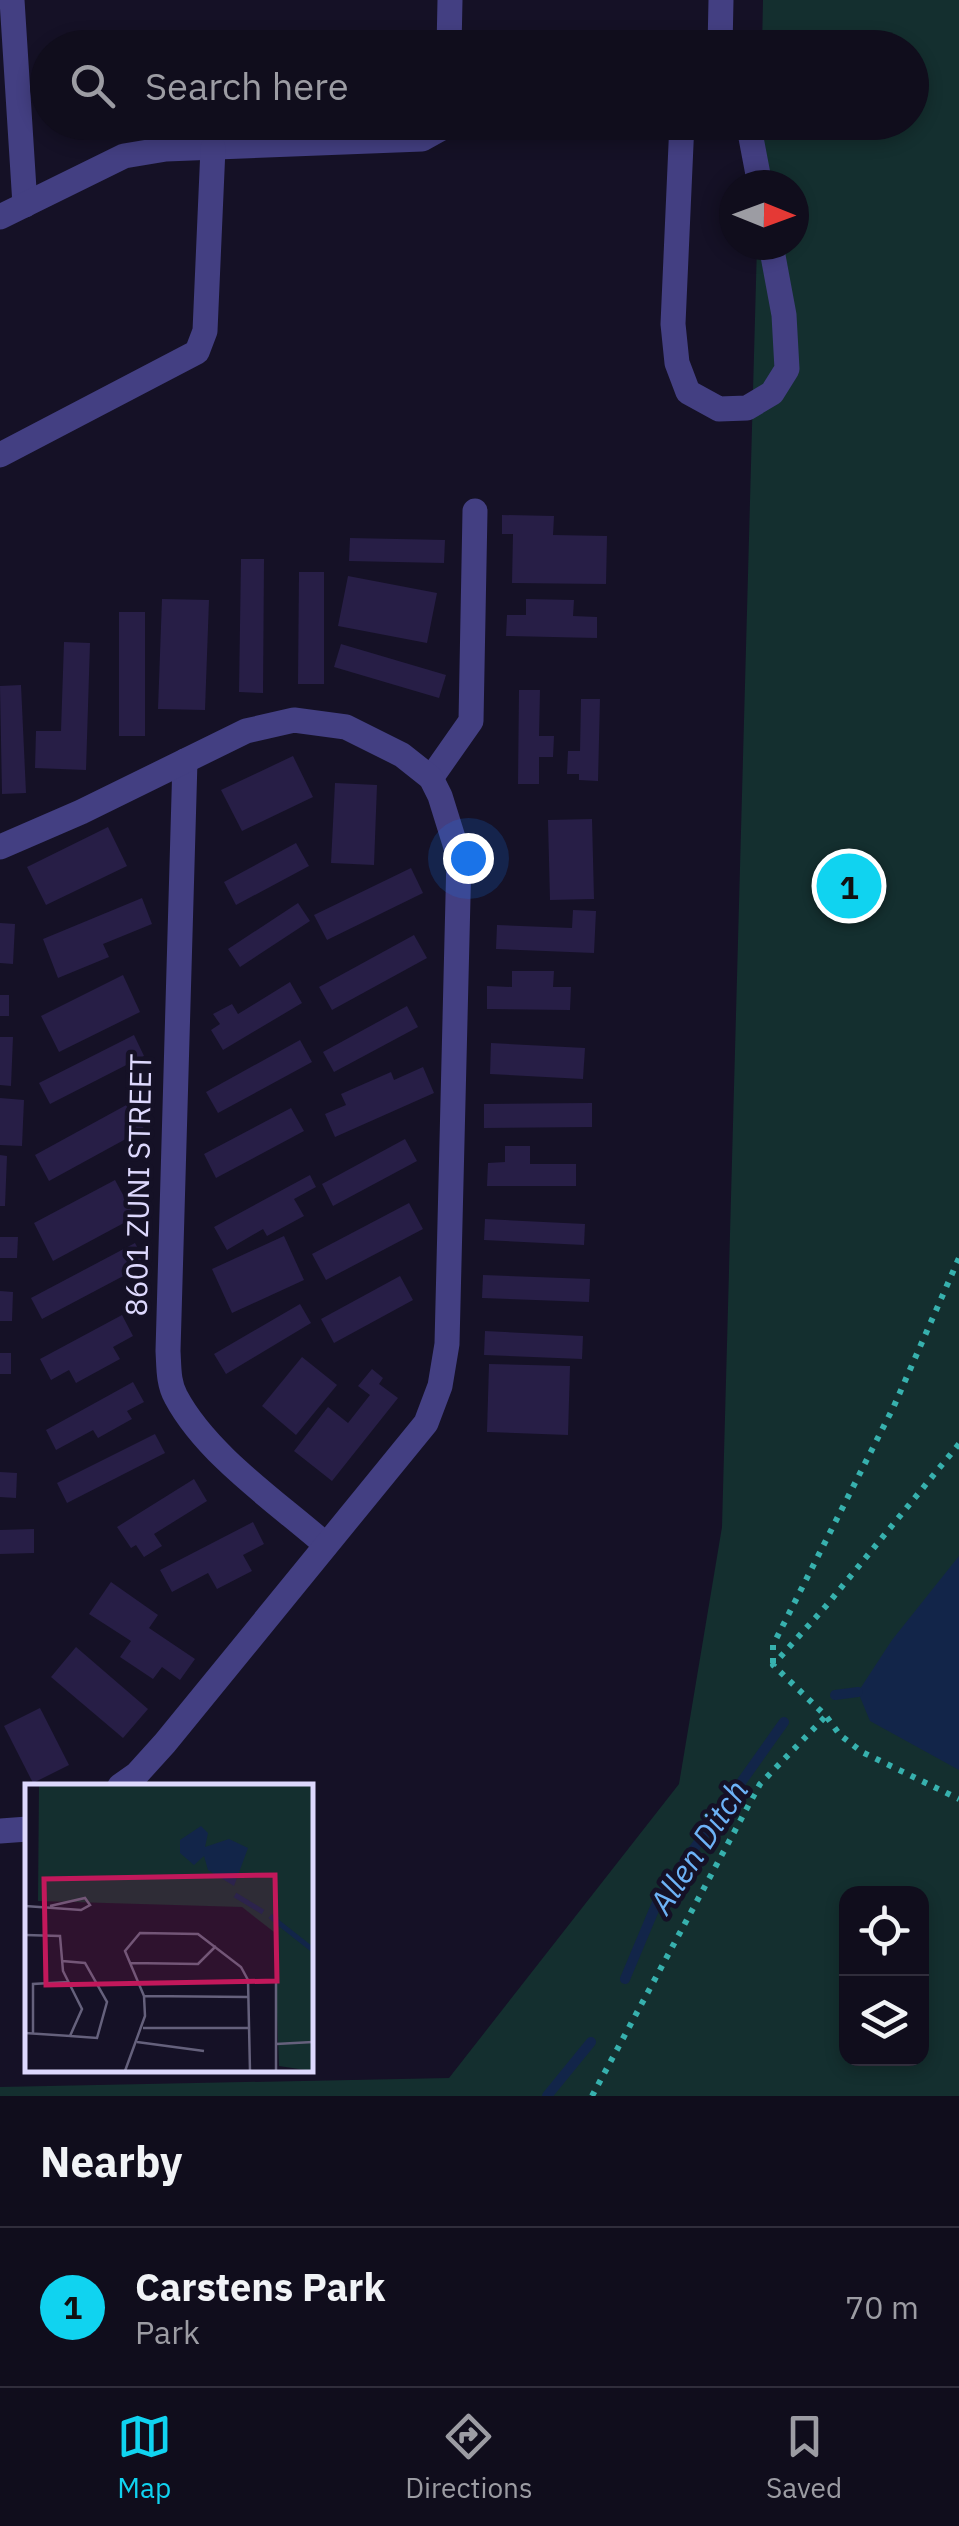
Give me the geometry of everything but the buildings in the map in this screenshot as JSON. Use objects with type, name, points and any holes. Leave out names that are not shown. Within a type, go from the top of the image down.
[{"type":"street","points":[[12,0],[25,205]]},
{"type":"street","points":[[449,30],[450,0]]},
{"type":"street","points":[[720,30],[721,0]]},
{"type":"street","points":[[0,218],[124,156],[166,149],[399,140]]},
{"type":"street","points":[[681,140],[673,324],[677,364],[688,392],[720,409],[747,408],[772,393],[787,369],[784,315],[774,260]]},
{"type":"street","points":[[751,140],[757,170]]},
{"type":"street","points":[[0,455],[197,352],[204,331],[213,148]]},
{"type":"street","points":[[431,778],[470,721],[475,511]]},
{"type":"street","points":[[0,847],[82,812],[246,730],[294,720],[346,728],[402,755],[431,778],[459,857],[447,1344],[440,1386],[426,1423],[166,1743],[123,1784]]},
{"type":"street","name":"8601 ZUNI STREET","points":[[186,761],[170,1384],[207,1438],[326,1545]]},
{"type":"street","points":[[0,1832],[25,1828]]},
{"type":"path","points":[[959,1258],[894,1406],[772,1645],[774,1664],[826,1716],[840,1736],[862,1752],[959,1798]]},
{"type":"path","points":[[774,1664],[959,1444]]},
{"type":"path","points":[[592,2096],[760,1784],[826,1716]]},
{"type":"green space","points":[[763,0],[959,0],[959,2096],[0,2096],[0,2087],[449,2078],[679,1784],[722,1527],[757,260],[809,260],[809,170],[758,170],[759,140],[929,140],[929,30],[762,30]]},
{"type":"water","points":[[959,1556],[959,1770],[870,1721],[858,1692],[892,1640]]},
{"type":"waterway","name":"Allen Ditch","points":[[835,1695],[858,1692]]},
{"type":"waterway","name":"Allen Ditch","points":[[625,1979],[659,1898],[784,1722]]},
{"type":"waterway","name":"Allen Ditch","points":[[547,2096],[591,2042]]},
{"type":"place","name":"Carstens Park","points":[[849,886]]}]
